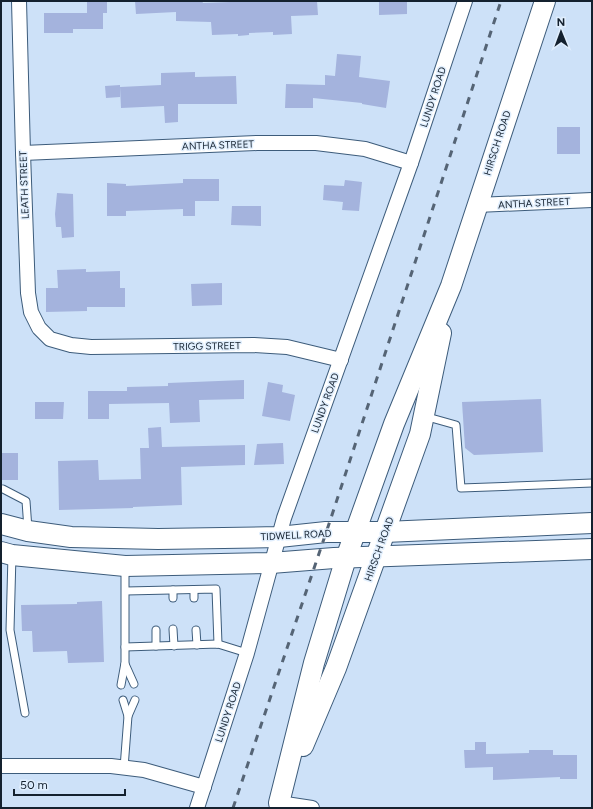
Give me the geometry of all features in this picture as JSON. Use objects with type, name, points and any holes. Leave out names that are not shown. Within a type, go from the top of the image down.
[{"type":"main road","name":"HIRSCH ROAD","points":[[278,805],[314,663],[346,558],[394,424],[451,286],[545,1]]},
{"type":"main road","name":"HIRSCH ROAD","points":[[278,805],[336,668],[420,434],[451,286]]},
{"type":"main road","name":"TIDWELL ROAD","points":[[1,524],[28,531],[71,537],[158,540],[279,537],[326,532],[385,532],[592,523]]},
{"type":"main road","points":[[28,531],[12,555],[125,566],[271,563],[346,558],[592,549]]},
{"type":"street","name":"LEATH STREET","points":[[19,1],[22,153],[28,293],[31,312],[39,328],[50,340],[71,345]]},
{"type":"street","name":"LUNDY ROAD","points":[[197,808],[247,653],[284,518],[412,163],[465,1]]},
{"type":"street","name":"ANTHA STREET","points":[[22,153],[256,143],[316,143],[365,149],[412,163]]},
{"type":"street","name":"ANTHA STREET","points":[[477,206],[592,200]]},
{"type":"street","name":"TRIGG STREET","points":[[71,345],[91,347],[254,345],[287,347],[341,360]]},
{"type":"street","points":[[1,766],[111,766],[144,770],[204,787]]},
{"type":"street","points":[[278,805],[312,808]]},
{"type":"lane","points":[[424,416],[456,425],[460,488],[592,483]]},
{"type":"lane","points":[[2,490],[26,501],[28,531]]},
{"type":"lane","points":[[12,555],[10,630],[25,713]]},
{"type":"lane","points":[[121,685],[125,663],[125,566]]},
{"type":"lane","points":[[126,591],[216,589],[218,644]]},
{"type":"lane","points":[[173,590],[173,598]]},
{"type":"lane","points":[[194,590],[194,598]]},
{"type":"lane","points":[[155,591],[155,599]]},
{"type":"lane","points":[[156,630],[156,646]]},
{"type":"lane","points":[[174,630],[174,646]]},
{"type":"lane","points":[[196,630],[197,645]]},
{"type":"lane","points":[[125,647],[218,644],[247,653]]},
{"type":"lane","points":[[125,663],[134,684]]},
{"type":"lane","points":[[122,700],[128,716]]},
{"type":"lane","points":[[124,768],[128,716],[135,700]]},
{"type":"building","points":[[87,1],[107,1],[107,13],[103,13],[103,29],[73,29],[73,33],[44,33],[44,13],[87,13]]},
{"type":"building","points":[[135,1],[202,1],[203,3],[317,1],[318,15],[291,16],[292,34],[273,35],[273,32],[249,33],[249,35],[238,36],[238,34],[212,35],[211,22],[176,21],[176,12],[136,14]]},
{"type":"building","points":[[379,1],[407,1],[407,14],[379,15]]},
{"type":"building","points":[[337,54],[361,56],[359,77],[390,81],[386,108],[362,103],[313,98],[313,108],[285,108],[286,84],[325,85],[325,75],[335,76]]},
{"type":"building","points":[[195,72],[195,77],[236,76],[237,104],[178,104],[178,122],[165,123],[164,106],[121,108],[120,87],[161,85],[161,73]]},
{"type":"building","points":[[120,85],[120,97],[106,98],[105,86]]},
{"type":"building","points":[[557,127],[580,127],[580,154],[557,154]]},
{"type":"building","points":[[183,179],[219,179],[219,201],[195,201],[195,216],[183,216],[183,209],[126,211],[126,216],[107,216],[107,183],[126,184],[126,186],[183,183]]},
{"type":"building","points":[[345,180],[362,182],[359,211],[342,210],[343,202],[323,200],[324,185],[344,186]]},
{"type":"building","points":[[57,193],[73,194],[74,237],[62,238],[61,227],[56,227],[55,214]]},
{"type":"building","points":[[232,206],[261,206],[261,226],[231,225]]},
{"type":"building","points":[[86,269],[86,272],[120,271],[120,288],[125,288],[125,307],[87,307],[87,311],[46,312],[46,288],[58,288],[57,270]]},
{"type":"building","points":[[222,283],[222,305],[192,306],[191,284]]},
{"type":"building","points":[[244,380],[244,399],[199,400],[200,422],[170,423],[169,403],[109,404],[109,419],[88,419],[88,391],[127,391],[127,387],[168,386],[168,383]]},
{"type":"building","points":[[268,382],[283,385],[282,392],[295,395],[290,421],[262,416]]},
{"type":"building","points":[[541,399],[543,452],[474,455],[465,448],[462,402]]},
{"type":"building","points":[[35,402],[64,402],[63,419],[35,419]]},
{"type":"building","points":[[161,427],[162,447],[245,445],[245,465],[181,467],[182,505],[59,510],[58,461],[98,460],[99,480],[141,479],[140,448],[149,448],[148,428]]},
{"type":"building","points":[[283,443],[284,464],[254,465],[257,444]]},
{"type":"building","points":[[1,453],[18,453],[18,480],[1,480]]},
{"type":"building","points":[[102,601],[104,662],[68,663],[67,651],[33,652],[32,631],[22,631],[21,605],[77,604],[77,602]]},
{"type":"building","points":[[475,742],[486,742],[486,754],[529,753],[529,750],[553,750],[553,755],[577,755],[577,779],[560,779],[560,777],[493,780],[493,767],[465,768],[464,750],[475,750]]},
{"type":"railway","points":[[233,808],[330,521],[501,1]]}]
